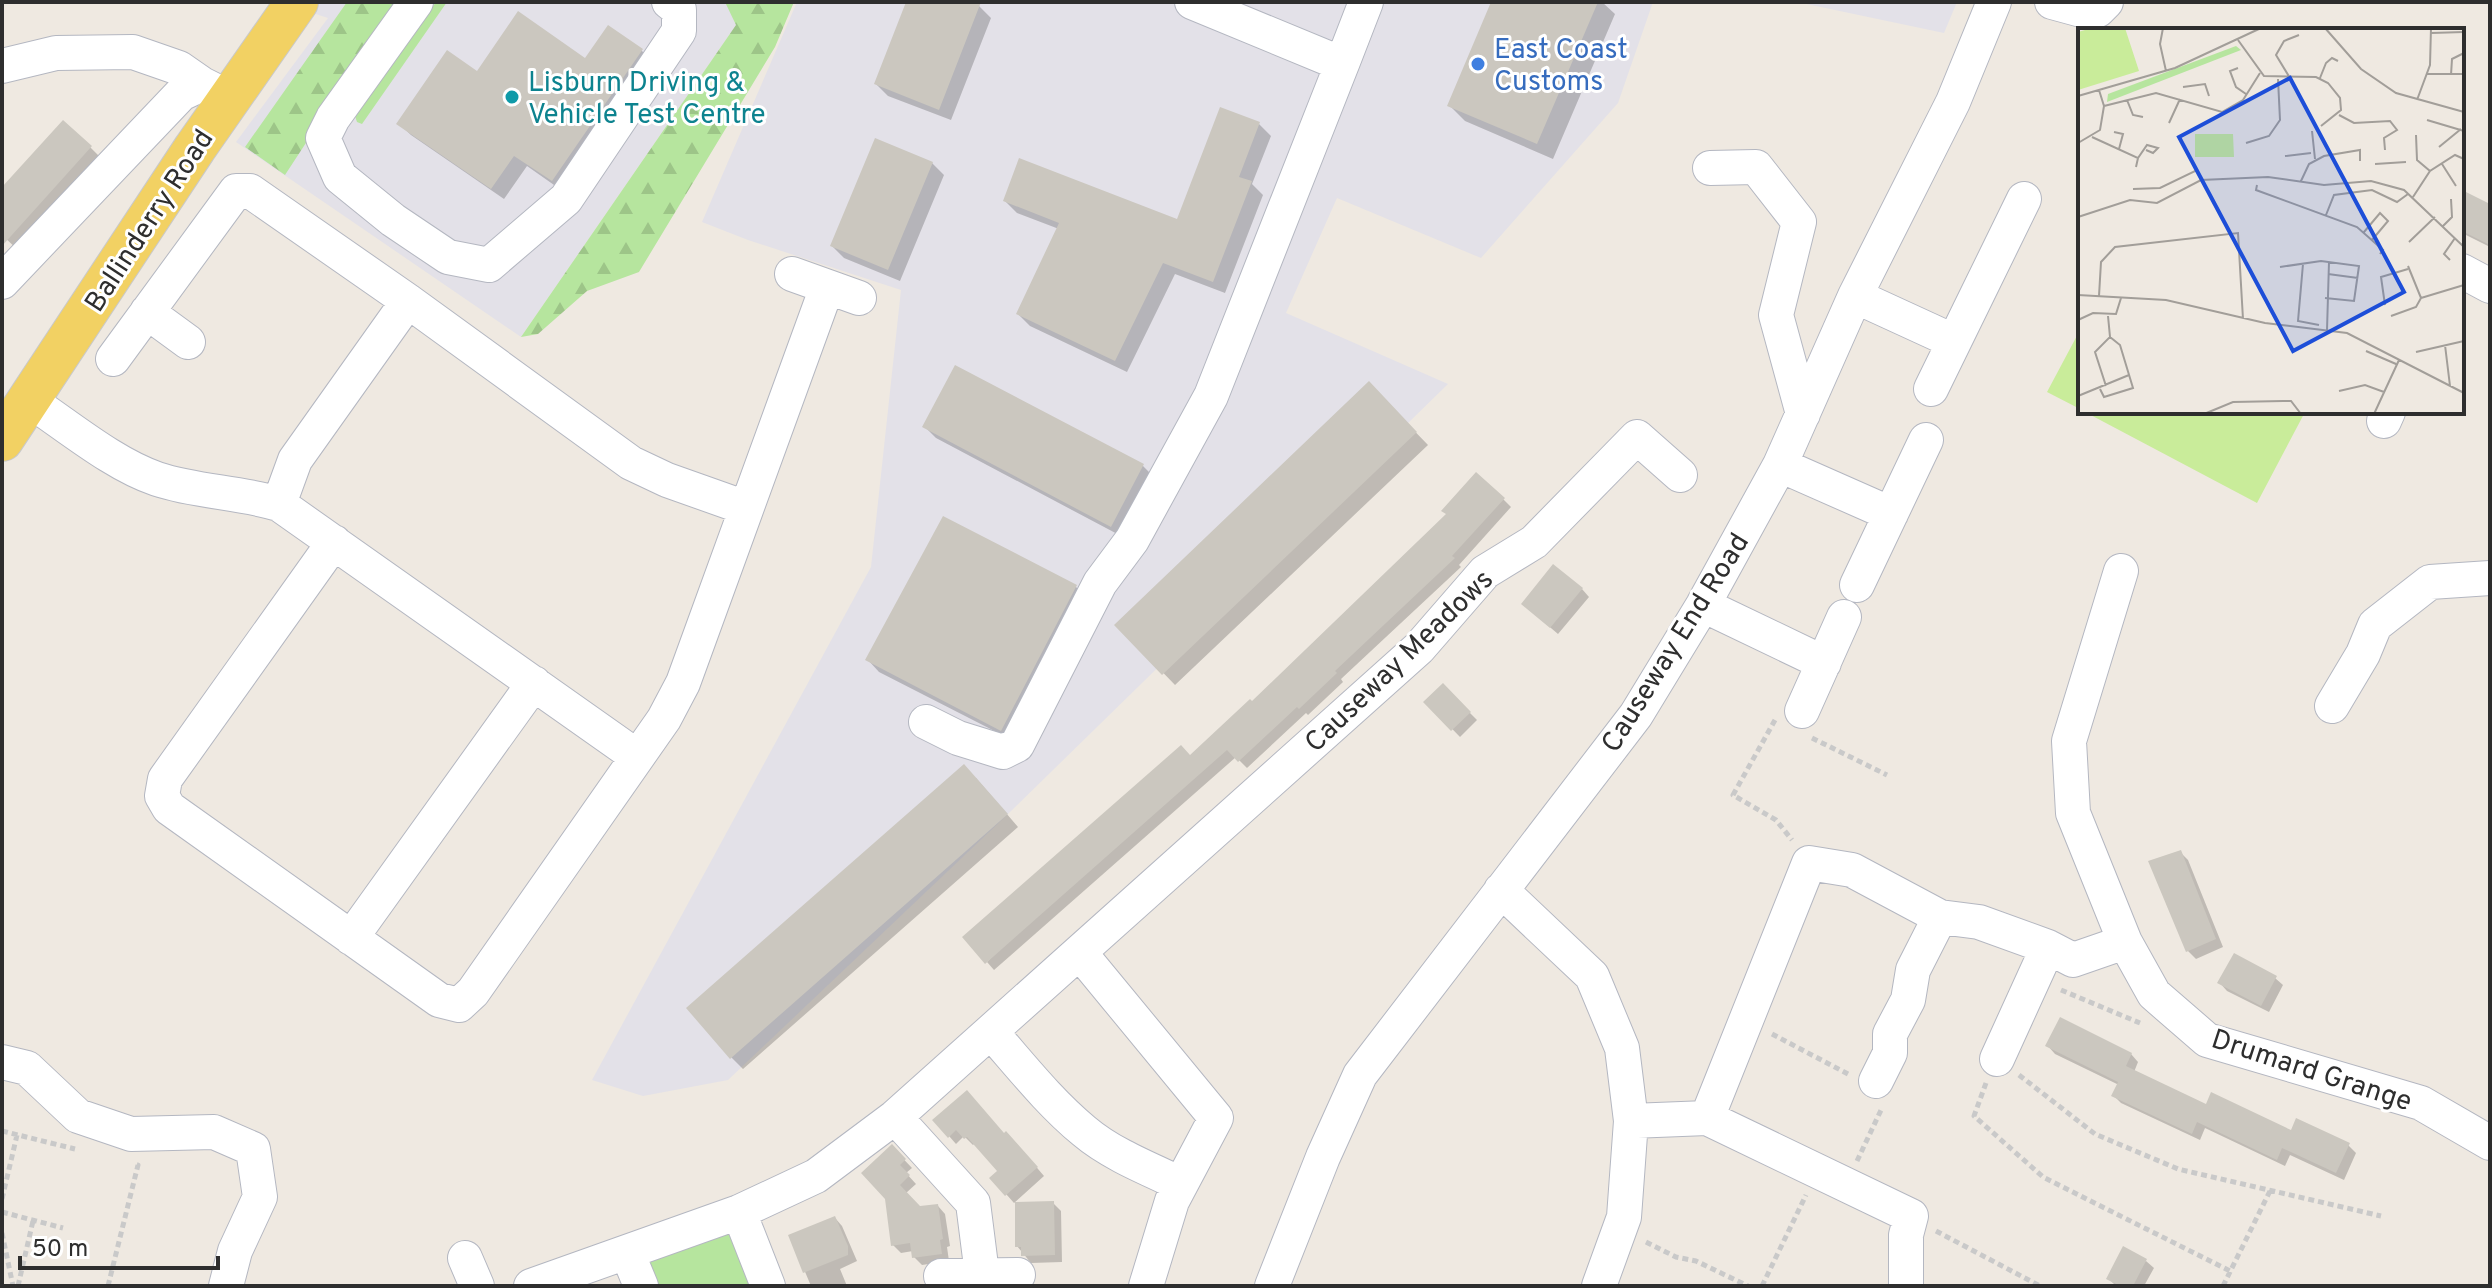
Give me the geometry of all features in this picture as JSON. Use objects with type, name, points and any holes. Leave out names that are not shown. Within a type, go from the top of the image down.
[{"type":"main road","name":"Ballinderry Road","points":[[2,440],[30,401],[216,91],[297,2]]},
{"type":"street","points":[[416,2],[333,118],[323,138],[340,177],[393,220],[448,257],[489,265],[566,199],[679,31],[679,10],[669,2]]},
{"type":"street","points":[[1192,2],[1342,64]]},
{"type":"street","points":[[926,722],[958,738],[1003,752],[1017,745],[1100,583],[1132,540],[1211,396],[1366,2]]},
{"type":"street","name":"Causeway End Road","points":[[1272,1286],[1323,1157],[1360,1075],[1636,715],[1703,605],[1780,465],[1855,296],[1953,102],[1994,2]]},
{"type":"street","points":[[2052,2],[2085,11],[2098,10],[2106,2]]},
{"type":"street","points":[[2,66],[56,53],[133,52],[179,68],[216,91]]},
{"type":"street","points":[[2,282],[181,94],[216,91]]},
{"type":"street","points":[[1710,168],[1756,167],[1799,222],[1776,315],[1803,414]]},
{"type":"street","points":[[113,359],[236,191],[250,191],[631,463],[667,480],[746,508]]},
{"type":"street","points":[[1931,389],[2024,199]]},
{"type":"street","points":[[2464,272],[2490,286]]},
{"type":"street","points":[[792,274],[859,298]]},
{"type":"street","points":[[334,542],[165,779],[162,796],[169,808],[439,1000],[459,1005],[473,992],[664,719],[683,683],[827,287]]},
{"type":"street","points":[[1855,296],[1953,341]]},
{"type":"street","points":[[279,504],[295,460],[408,301]]},
{"type":"street","points":[[147,312],[188,342]]},
{"type":"street","points":[[30,401],[117,459],[156,479],[249,495],[279,504],[636,756]]},
{"type":"street","name":"Causeway Meadows","points":[[531,1286],[739,1212],[816,1176],[895,1117],[1419,648],[1485,572],[1534,542],[1637,437],[1680,475]]},
{"type":"street","points":[[1857,585],[1926,440]]},
{"type":"street","points":[[1780,465],[1891,514]]},
{"type":"street","name":"Drumard Grange","points":[[2121,571],[2069,741],[2073,813],[2125,942],[2154,994],[2207,1040],[2421,1103],[2490,1143]]},
{"type":"street","points":[[2332,706],[2363,654],[2375,625],[2430,582],[2490,578]]},
{"type":"street","points":[[1703,605],[1824,663]]},
{"type":"street","points":[[1797,723],[1844,617]]},
{"type":"street","points":[[351,938],[534,683]]},
{"type":"street","points":[[1707,1118],[1809,863],[1852,870],[1940,917],[1979,922],[2048,947],[2073,960],[2125,942]]},
{"type":"street","points":[[1501,890],[1592,976],[1622,1048],[1631,1121],[1624,1217],[1599,1286]]},
{"type":"street","points":[[1876,1081],[1890,1053],[1890,1034],[1908,1000],[1913,970],[1940,917]]},
{"type":"street","points":[[1997,1059],[2048,947]]},
{"type":"street","points":[[1080,953],[1216,1118],[1172,1201],[1146,1286]]},
{"type":"street","points":[[991,1032],[1086,1133],[1181,1184]]},
{"type":"street","points":[[2,1062],[27,1068],[78,1116],[131,1134],[214,1132],[253,1149],[260,1197],[235,1251],[226,1286]]},
{"type":"street","points":[[895,1117],[973,1203],[982,1274]]},
{"type":"street","points":[[1631,1121],[1707,1118],[1817,1171],[1909,1226],[1906,1286]]},
{"type":"street","points":[[739,1212],[768,1286]]},
{"type":"street","points":[[627,1252],[641,1286]]},
{"type":"street","points":[[941,1276],[1018,1275]]},
{"type":"path","points":[[1809,863],[1776,820],[1733,795],[1774,719],[1797,723],[1887,775]]},
{"type":"path","points":[[2035,979],[2153,1026]]},
{"type":"path","points":[[1746,1021],[1852,1076],[1876,1081],[1885,1104],[1857,1161]]},
{"type":"path","points":[[2230,1271],[2043,1177],[1974,1116],[1997,1059],[2095,1134],[2178,1169],[2381,1216]]},
{"type":"path","points":[[2,1131],[77,1150]]},
{"type":"path","points":[[2,1199],[17,1135]]},
{"type":"path","points":[[108,1286],[138,1165],[123,1161]]},
{"type":"path","points":[[1762,1286],[1817,1171]]},
{"type":"path","points":[[2223,1286],[2270,1191]]},
{"type":"path","points":[[2,1212],[63,1228]]},
{"type":"path","points":[[16,1286],[33,1221]]},
{"type":"path","points":[[1909,1226],[2040,1286]]},
{"type":"path","points":[[1620,1230],[1745,1285]]},
{"type":"path","points":[[2,1233],[16,1286]]},
{"type":"shaded area","points":[[279,2],[752,2],[521,337],[236,142],[328,18]]},
{"type":"shaded area","points":[[797,2],[1653,2],[1618,103],[1481,258],[1337,198],[1286,313],[1448,384],[1008,814],[728,1080],[643,1096],[592,1080],[871,567],[901,290],[702,222]]},
{"type":"shaded area","points":[[1797,2],[1957,2],[1944,33]]},
{"type":"green space","points":[[347,2],[398,2],[285,175],[245,147]]},
{"type":"green space","points":[[436,2],[447,2],[362,124],[357,122],[355,116]]},
{"type":"green space","points":[[725,2],[794,2],[775,47],[639,272],[587,291],[538,334],[521,337],[736,25]]},
{"type":"green space","points":[[2078,334],[2078,408],[2047,392]]},
{"type":"green space","points":[[2089,414],[2304,414],[2257,503]]},
{"type":"green space","points":[[729,1228],[751,1286],[659,1286],[649,1259]]},
{"type":"building","points":[[906,2],[981,2],[939,110],[874,84]]},
{"type":"building","points":[[1491,2],[1598,2],[1537,144],[1447,106]]},
{"type":"building","name":"Lisburn Driving & Vehicle Test Centre","points":[[518,11],[585,58],[608,25],[643,49],[552,181],[514,156],[491,189],[396,124],[447,50],[477,71]]},
{"type":"building","points":[[1220,107],[1260,122],[1239,177],[1252,181],[1213,282],[1163,263],[1115,361],[1016,314],[1059,223],[1003,201],[1019,158],[1177,219]]},
{"type":"building","points":[[63,120],[92,146],[2,246],[2,187]]},
{"type":"building","points":[[875,138],[933,162],[888,270],[830,246]]},
{"type":"building","points":[[2464,191],[2490,204],[2490,245],[2464,232]]},
{"type":"building","points":[[955,365],[1144,464],[1111,527],[922,427]]},
{"type":"building","points":[[1369,381],[1417,432],[1162,675],[1114,625]]},
{"type":"building","points":[[1476,472],[1505,498],[1452,556],[1455,558],[1299,709],[1297,707],[1238,762],[1227,750],[985,964],[962,937],[1181,745],[1190,755],[1250,699],[1252,701],[1446,514],[1441,511]]},
{"type":"building","points":[[943,516],[1077,585],[1001,731],[865,660]]},
{"type":"building","points":[[1553,564],[1583,588],[1550,628],[1521,604]]},
{"type":"building","points":[[1443,683],[1471,712],[1451,731],[1423,702]]},
{"type":"building","points":[[964,764],[1008,814],[730,1059],[686,1008]]},
{"type":"building","points":[[2181,850],[2216,939],[2186,952],[2148,861]]},
{"type":"building","points":[[2234,953],[2277,976],[2261,1006],[2217,983]]},
{"type":"building","points":[[2060,1017],[2132,1053],[2126,1066],[2206,1104],[2211,1092],[2291,1130],[2296,1118],[2350,1143],[2336,1173],[2282,1148],[2277,1160],[2197,1122],[2192,1134],[2111,1096],[2118,1082],[2045,1046]]},
{"type":"building","points":[[967,1090],[1038,1167],[1005,1196],[989,1178],[997,1171],[967,1137],[964,1139],[956,1130],[948,1138],[932,1120]]},
{"type":"building","points":[[892,1144],[906,1159],[900,1165],[910,1175],[900,1185],[920,1206],[938,1204],[942,1254],[912,1258],[910,1243],[891,1246],[885,1199],[861,1173]]},
{"type":"building","points":[[1054,1201],[1055,1255],[1021,1256],[1021,1247],[1015,1247],[1015,1202]]},
{"type":"building","points":[[835,1216],[848,1246],[848,1255],[803,1273],[788,1235]]},
{"type":"building","points":[[2123,1246],[2147,1259],[2133,1286],[2120,1286],[2106,1279]]},
{"type":"place","name":"East Coast Customs","points":[[1478,64]]},
{"type":"place","name":"Lisburn Driving & Vehicle Test Centre","points":[[512,97]]}]
